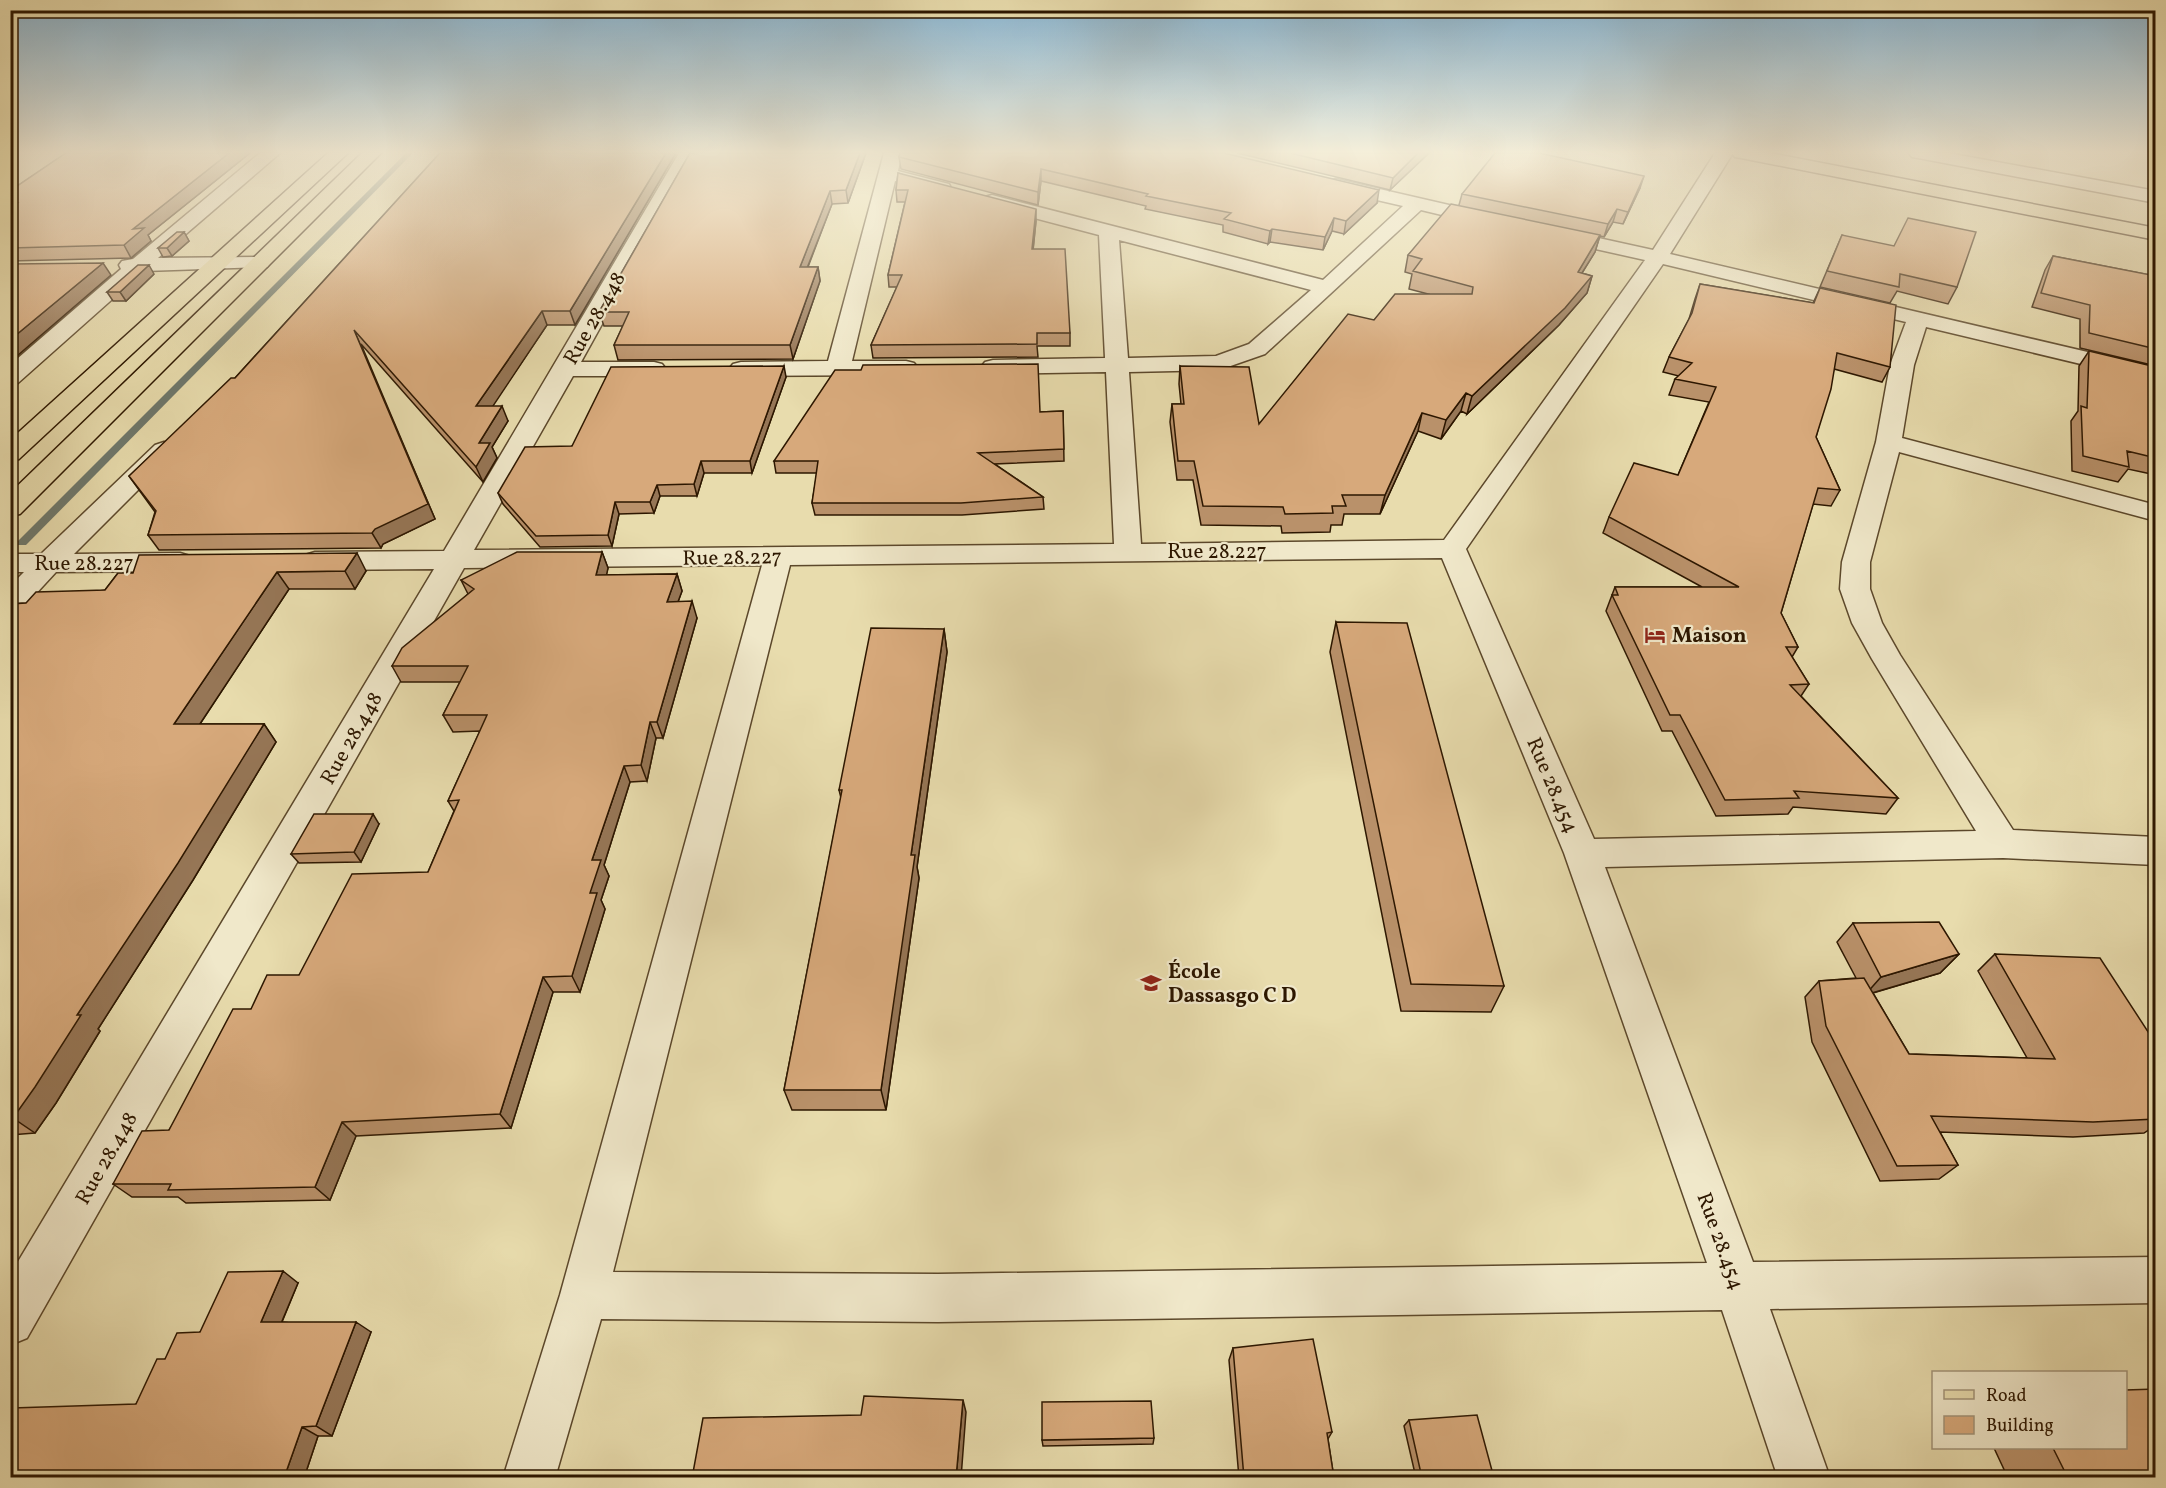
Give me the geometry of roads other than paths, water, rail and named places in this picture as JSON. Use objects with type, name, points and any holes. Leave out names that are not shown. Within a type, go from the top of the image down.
[{"type":"main road","points":[[10,454],[263,222]]},
{"type":"main road","points":[[10,508],[301,222]]},
{"type":"main road","points":[[2097,222],[2156,234]]},
{"type":"street","points":[[10,378],[189,222]]},
{"type":"street","name":"Rue 28.448","points":[[10,1321],[566,369],[649,222]]},
{"type":"street","points":[[838,369],[876,222]]},
{"type":"street","points":[[1074,222],[1327,288]]},
{"type":"street","points":[[966,368],[1219,363],[1257,349],[1397,222]]},
{"type":"street","points":[[1496,222],[1508,225]]},
{"type":"street","points":[[1452,549],[1680,222]]},
{"type":"street","points":[[1531,230],[1658,257],[2156,375]]},
{"type":"street","points":[[1108,231],[1128,551]]},
{"type":"street","points":[[104,266],[260,263]]},
{"type":"street","points":[[1918,319],[1902,365],[1889,442],[1856,562],[1855,589],[1867,623],[1887,659],[2003,844]]},
{"type":"street","points":[[720,369],[932,368]]},
{"type":"street","points":[[566,369],[672,369]]},
{"type":"street","points":[[10,604],[48,563],[183,432]]},
{"type":"street","points":[[1889,442],[2156,513]]},
{"type":"street","name":"Rue 28.227","points":[[287,561],[1452,549]]},
{"type":"street","name":"Rue 28.454","points":[[1452,549],[1582,853],[1804,1478]]},
{"type":"street","points":[[529,1478],[584,1295],[778,557]]},
{"type":"street","name":"Rue 28.227","points":[[10,563],[204,562]]},
{"type":"street","points":[[1582,853],[2003,844],[2156,851]]},
{"type":"street","points":[[584,1295],[938,1298],[2156,1280]]},
{"type":"waterway","points":[[22,543],[341,222]]},
{"type":"place","name":"Maison","points":[[1655,635]]},
{"type":"place","name":"École Dassasgo C D","points":[[1151,983]]}]
